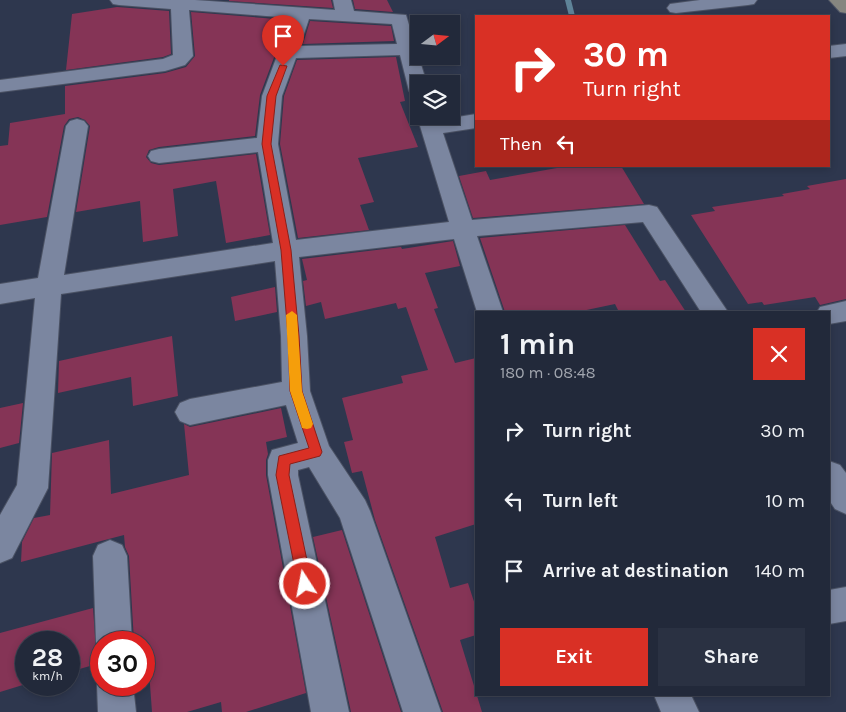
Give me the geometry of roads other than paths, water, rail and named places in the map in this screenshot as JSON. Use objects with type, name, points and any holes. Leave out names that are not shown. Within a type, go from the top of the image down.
[{"type":"main road","points":[[838,0],[846,8]]},
{"type":"street","points":[[119,0],[178,2],[302,13],[344,8],[400,19],[415,75]]},
{"type":"street","points":[[676,8],[748,0]]},
{"type":"street","points":[[0,86],[165,66],[178,61],[183,56],[178,2]]},
{"type":"street","points":[[302,13],[272,96],[267,144],[286,250],[294,336],[296,391],[316,452],[354,511],[422,712]]},
{"type":"street","points":[[288,52],[408,49]]},
{"type":"street","points":[[830,52],[846,50]]},
{"type":"street","points":[[460,121],[475,121]]},
{"type":"street","points":[[430,125],[490,311]]},
{"type":"street","points":[[0,547],[32,488],[48,286],[77,126]]},
{"type":"street","points":[[159,156],[267,144]]},
{"type":"street","points":[[0,294],[286,250],[463,229],[649,213],[714,311]]},
{"type":"street","points":[[830,314],[846,310]]},
{"type":"street","points":[[190,412],[296,391]]},
{"type":"street","points":[[316,452],[283,460],[283,475],[330,712]]},
{"type":"street","points":[[830,476],[846,499]]},
{"type":"street","points":[[110,556],[113,631]]},
{"type":"street","points":[[830,607],[846,604]]},
{"type":"street","points":[[115,696],[116,712]]},
{"type":"street","points":[[672,696],[680,712]]},
{"type":"waterway","points":[[568,0],[572,15]]}]
